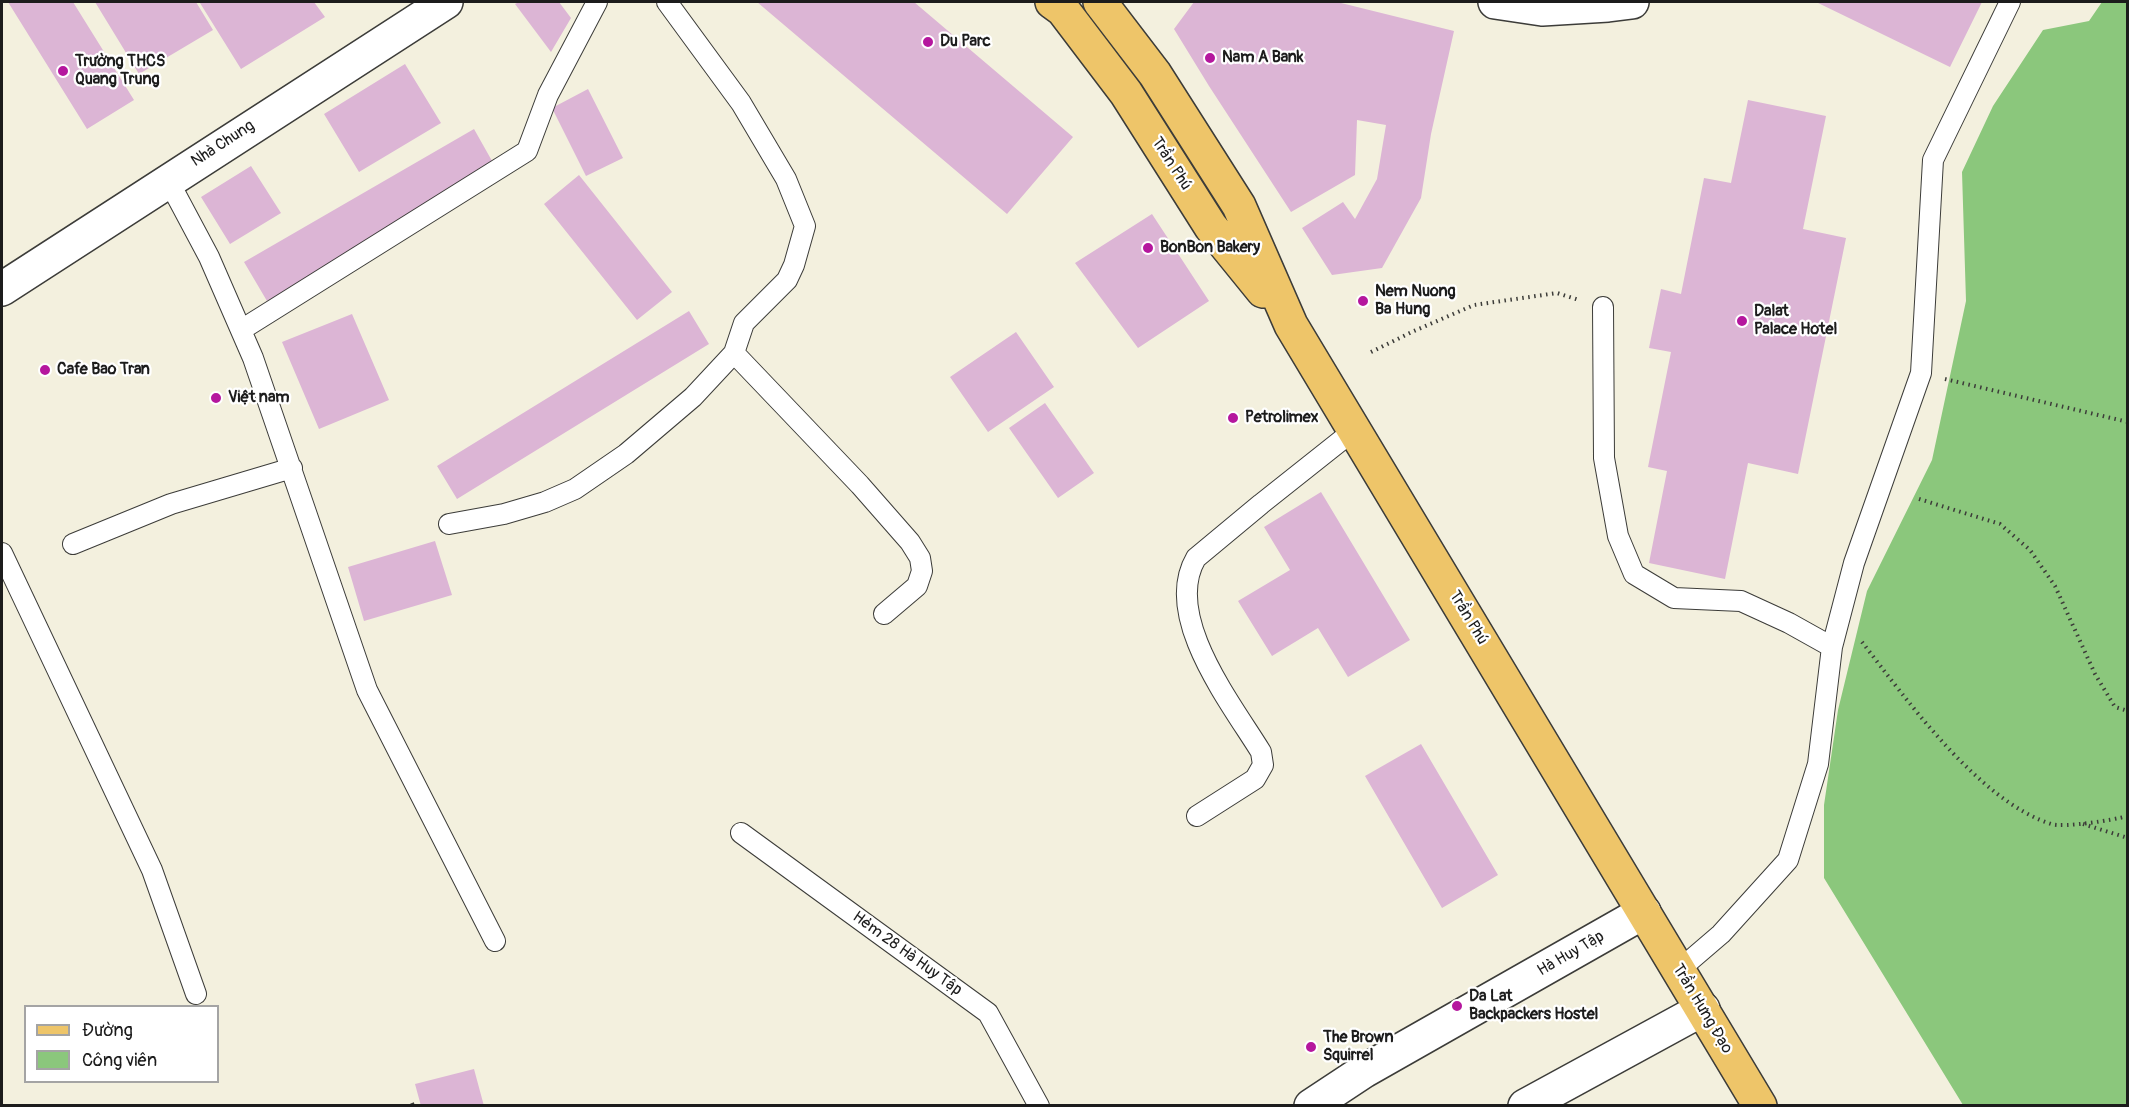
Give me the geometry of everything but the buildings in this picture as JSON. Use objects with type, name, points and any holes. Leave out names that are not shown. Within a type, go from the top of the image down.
[{"type":"main road","name":"Trần Phú","points":[[1100,2],[1155,74],[1239,206],[1291,325],[1644,912]]},
{"type":"main road","name":"Trần Phú","points":[[1062,4],[1126,93],[1211,227],[1291,325]]},
{"type":"main road","name":"Trần Hưng Đạo","points":[[1644,912],[1760,1106]]},
{"type":"street","name":"Nhà Chung","points":[[2,289],[446,2]]},
{"type":"street","points":[[1495,2],[1542,9],[1632,2]]},
{"type":"street","name":"Hà Huy Tập","points":[[1311,1106],[1364,1071],[1644,912]]},
{"type":"street","points":[[1525,1106],[1703,1010]]},
{"type":"lane","points":[[241,330],[527,151],[548,95],[597,2]]},
{"type":"lane","points":[[449,524],[504,514],[545,502],[575,489],[626,454],[693,397],[734,353],[744,323],[787,280],[795,265],[805,226],[786,179],[741,103],[667,2]]},
{"type":"lane","points":[[1679,970],[1721,934],[1788,860],[1818,764],[1832,647],[1854,563],[1921,373],[1933,160],[2010,2]]},
{"type":"lane","points":[[168,180],[209,257],[253,358],[367,690],[495,941]]},
{"type":"lane","points":[[1603,307],[1604,458],[1618,536],[1634,574],[1674,598],[1741,602],[1790,623],[1832,647]]},
{"type":"lane","points":[[734,353],[860,485],[910,542],[920,558],[922,571],[916,586],[884,614]]},
{"type":"lane","points":[[1197,816],[1255,779],[1263,765],[1263,759],[1195,638],[1187,602],[1190,568],[1196,558],[1242,519],[1353,431]]},
{"type":"lane","points":[[73,544],[171,504],[292,468]]},
{"type":"lane","points":[[2,553],[152,870],[196,994]]},
{"type":"lane","name":"Hẻm 28 Hà Huy Tập","points":[[741,833],[988,1013],[1039,1106]]},
{"type":"path","points":[[1371,352],[1474,305],[1557,293],[1603,307]]},
{"type":"path","points":[[1921,373],[2127,422]]},
{"type":"path","points":[[1919,499],[2000,524],[2030,550],[2055,586],[2096,674],[2115,707],[2127,711]]},
{"type":"path","points":[[1861,642],[1912,706],[1970,772],[2016,808],[2053,825],[2111,820],[2127,816]]},
{"type":"path","points":[[2079,823],[2127,838]]},
{"type":"green space","points":[[2102,2],[2128,2],[2127,1105],[1963,1105],[1824,878],[1824,805],[1838,710],[1867,591],[1932,460],[1966,301],[1962,172],[1993,106],[2043,30],[2089,21]]},
{"type":"place","name":"Du Parc","points":[[928,42]]},
{"type":"place","name":"Nam A Bank","points":[[1210,58]]},
{"type":"place","name":"Trường THCS Quang Trung","points":[[63,71]]},
{"type":"place","name":"BonBon Bakery","points":[[1148,248]]},
{"type":"place","name":"Nem Nuong Ba Hung","points":[[1363,301]]},
{"type":"place","name":"Dalat Palace Hotel","points":[[1742,321]]},
{"type":"place","name":"Cafe Bao Tran","points":[[45,370]]},
{"type":"place","name":"Việt nam","points":[[216,398]]},
{"type":"place","name":"Petrolimex","points":[[1233,418]]},
{"type":"place","name":"Da Lat Backpackers Hostel","points":[[1457,1006]]},
{"type":"place","name":"The Brown Squirrel","points":[[1311,1047]]}]
